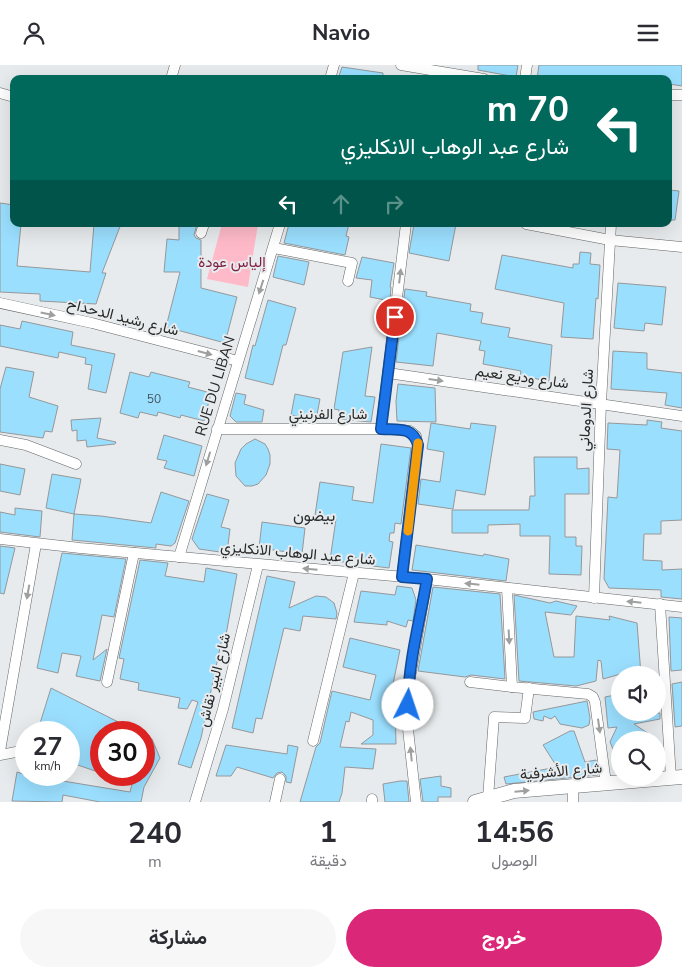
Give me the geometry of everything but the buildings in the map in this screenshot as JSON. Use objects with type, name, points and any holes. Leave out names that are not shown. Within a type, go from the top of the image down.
[{"type":"street","points":[[400,65],[422,74],[445,68],[470,75]]},
{"type":"street","name":"RUE DU LIBAN","points":[[179,557],[279,227]]},
{"type":"street","points":[[381,429],[406,227]]},
{"type":"street","points":[[542,227],[610,240],[682,247]]},
{"type":"street","name":"شارع الدوماني","points":[[594,597],[601,403],[611,227]]},
{"type":"street","points":[[274,248],[352,263],[348,281]]},
{"type":"street","name":"شارع رشيد الدحداح","points":[[0,303],[92,323],[238,361]]},
{"type":"street","name":"شارع وديع نعيم","points":[[388,373],[682,416]]},
{"type":"street","name":"شارع الفرنيني","points":[[217,429],[381,429],[410,431],[416,436],[418,445],[402,577]]},
{"type":"street","points":[[0,440],[26,445],[76,464]]},
{"type":"street","name":"شارع عبد الوهاب الانكليزي","points":[[0,539],[258,565],[427,579],[682,607]]},
{"type":"street","points":[[0,751],[4,710],[36,544]]},
{"type":"street","points":[[107,683],[134,553]]},
{"type":"street","name":"شارع البير نقاش","points":[[195,802],[223,709],[258,565]]},
{"type":"street","points":[[313,741],[354,573]]},
{"type":"street","points":[[416,802],[407,720],[408,690],[427,579]]},
{"type":"street","points":[[507,588],[512,687]]},
{"type":"street","points":[[660,604],[676,777]]},
{"type":"street","points":[[470,682],[588,694],[593,697],[606,783]]},
{"type":"street","points":[[481,800],[494,717],[525,718],[529,689]]},
{"type":"street","points":[[0,755],[15,752]]},
{"type":"street","name":"شارع الأشرفية","points":[[481,800],[514,791],[676,777]]},
{"type":"street","points":[[275,802],[280,779]]},
{"type":"street","points":[[573,802],[574,787]]},
{"type":"green space","name":"إلياس عودة","points":[[221,227],[258,227],[248,287],[207,279]]},
{"type":"slow traffic","points":[[408,531],[418,443]]},
{"type":"district","name":"بيضون","points":[[314,515]]},
{"type":"route","points":[[395,317],[381,429],[410,431],[416,436],[418,445],[402,577],[427,579],[411,668],[408,705]]}]
